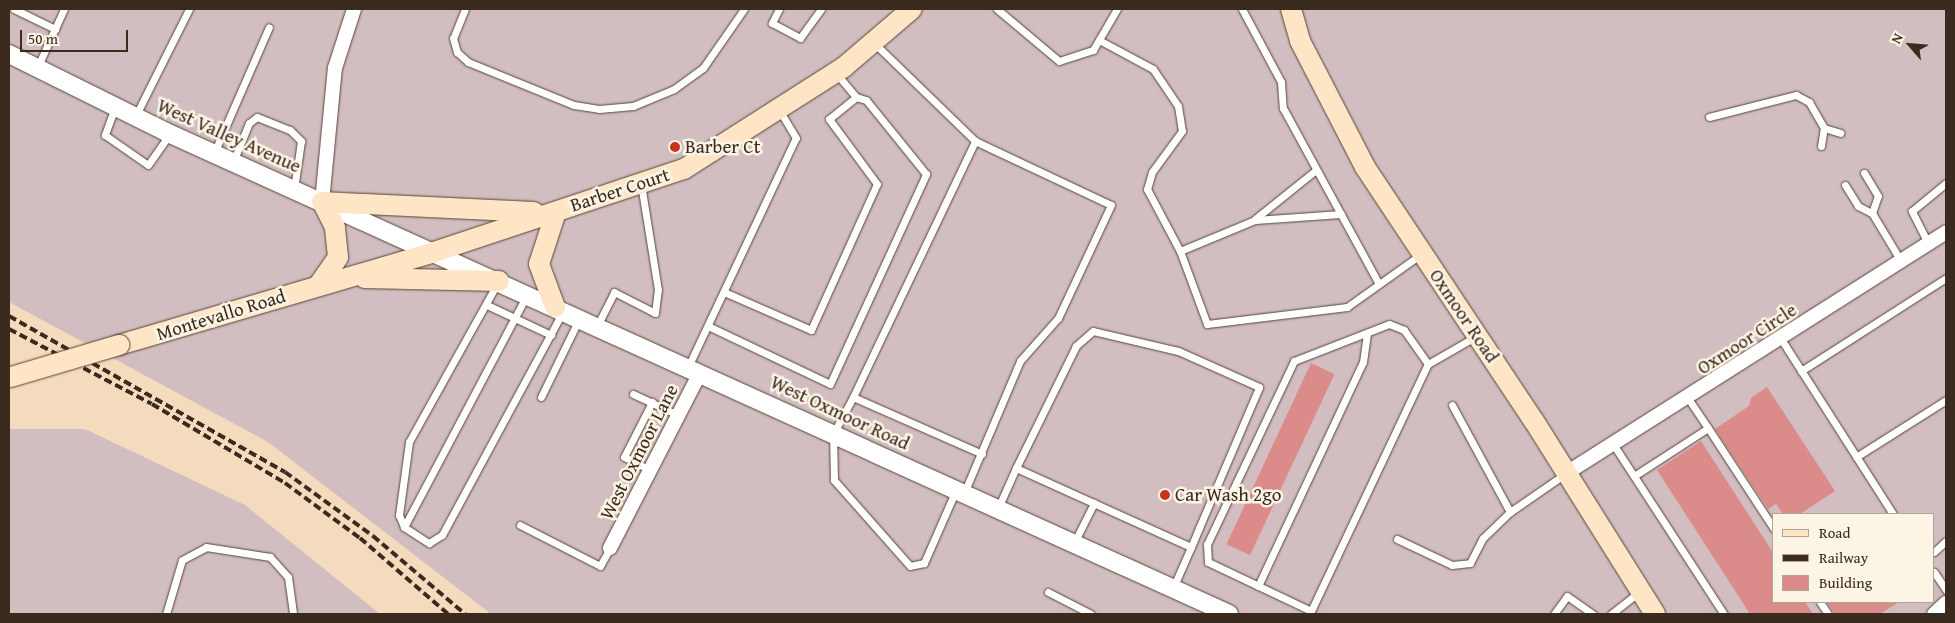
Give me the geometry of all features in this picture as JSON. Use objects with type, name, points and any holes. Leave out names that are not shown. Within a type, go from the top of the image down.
[{"type":"main road","name":"Barber Court","points":[[434,252],[684,169],[835,72],[912,9]]},
{"type":"main road","name":"Oxmoor Road","points":[[1291,9],[1300,41],[1335,114],[1655,614]]},
{"type":"main road","points":[[322,202],[504,213],[556,212],[538,264],[559,309]]},
{"type":"main road","points":[[318,286],[333,267],[338,250],[335,227],[322,202]]},
{"type":"main road","name":"Montevallo Road","points":[[10,377],[434,252]]},
{"type":"main road","points":[[346,278],[499,282]]},
{"type":"street","points":[[322,202],[335,68],[354,9]]},
{"type":"street","name":"West Valley Avenue","points":[[9,54],[170,134],[434,252]]},
{"type":"street","name":"Oxmoor Circle","points":[[1565,474],[1781,339],[1946,232]]},
{"type":"street","name":"West Oxmoor Road","points":[[434,252],[1229,614]]},
{"type":"street","name":"West Oxmoor Lane","points":[[610,548],[678,415],[694,370]]},
{"type":"street","points":[[1934,614],[1946,603]]},
{"type":"lane","points":[[14,9],[55,29]]},
{"type":"lane","points":[[37,68],[64,9]]},
{"type":"lane","points":[[135,117],[189,9]]},
{"type":"lane","points":[[464,9],[453,38],[457,52],[468,62],[574,105],[599,109],[633,106],[674,89],[704,68],[744,9]]},
{"type":"lane","points":[[779,9],[772,23],[800,38],[821,9]]},
{"type":"lane","points":[[997,9],[1059,61],[1094,50],[1117,9]]},
{"type":"lane","points":[[1242,9],[1281,82],[1282,108],[1378,284]]},
{"type":"lane","points":[[214,154],[269,26]]},
{"type":"lane","points":[[1099,40],[1153,69],[1178,106],[1182,131],[1152,172],[1147,189],[1180,251],[1207,324],[1347,307],[1423,254]]},
{"type":"lane","points":[[873,42],[975,142],[1111,205],[1058,318],[1020,360],[982,454],[960,491],[924,563],[910,566],[834,480],[833,434],[853,397],[975,142]]},
{"type":"lane","points":[[708,326],[830,384],[926,174],[866,100],[856,97],[835,72]]},
{"type":"lane","points":[[1709,117],[1796,95],[1809,102],[1824,128],[1820,146]]},
{"type":"lane","points":[[724,292],[811,330],[877,184],[829,119],[856,97]]},
{"type":"lane","points":[[115,107],[105,135],[148,165],[170,134]]},
{"type":"lane","points":[[694,370],[708,326],[796,138],[778,109]]},
{"type":"lane","points":[[233,162],[249,122],[257,117],[290,130],[301,141],[294,189]]},
{"type":"lane","points":[[1824,128],[1840,133]]},
{"type":"lane","points":[[1180,251],[1255,220],[1316,170]]},
{"type":"lane","points":[[1864,173],[1878,196],[1872,213]]},
{"type":"lane","points":[[1928,243],[1912,210],[1946,183]]},
{"type":"lane","points":[[597,326],[614,292],[655,313],[658,290],[641,184]]},
{"type":"lane","points":[[1846,185],[1858,206],[1872,213],[1901,261]]},
{"type":"lane","points":[[1255,220],[1341,214]]},
{"type":"lane","points":[[1801,371],[1946,278]]},
{"type":"lane","points":[[499,282],[409,442],[399,515],[404,527],[429,543],[437,542],[550,335],[559,309]]},
{"type":"lane","points":[[404,527],[527,294]]},
{"type":"lane","points":[[487,305],[550,335]]},
{"type":"lane","points":[[541,397],[579,318]]},
{"type":"lane","points":[[1428,364],[1404,330],[1388,324],[1367,334],[1294,360],[1207,544],[1208,562],[1311,611],[1428,364],[1477,336]]},
{"type":"lane","points":[[998,508],[1076,346],[1093,331],[1178,351],[1259,387],[1172,588]]},
{"type":"lane","points":[[1258,586],[1363,362],[1367,334]]},
{"type":"lane","points":[[1781,339],[1892,513]]},
{"type":"lane","points":[[633,394],[678,415]]},
{"type":"lane","points":[[853,397],[982,454]]},
{"type":"lane","points":[[1688,398],[1772,526]]},
{"type":"lane","points":[[1856,457],[1946,400]]},
{"type":"lane","points":[[650,470],[624,457],[652,402]]},
{"type":"lane","points":[[1452,405],[1510,512]]},
{"type":"lane","points":[[1634,476],[1708,428]]},
{"type":"lane","points":[[1613,444],[1724,614]]},
{"type":"lane","points":[[1016,468],[1191,546]]},
{"type":"lane","points":[[1397,539],[1452,565],[1470,563],[1483,538],[1510,512],[1565,474]]},
{"type":"lane","points":[[1074,544],[1094,503]]},
{"type":"lane","points":[[520,525],[600,566],[610,548]]},
{"type":"lane","points":[[1935,551],[1946,540]]},
{"type":"lane","points":[[166,614],[182,560],[206,547],[270,557],[288,577],[293,614]]},
{"type":"lane","points":[[1935,574],[1946,590]]},
{"type":"lane","points":[[1611,614],[1640,591]]},
{"type":"lane","points":[[1048,592],[1091,614]]},
{"type":"lane","points":[[1554,614],[1567,596],[1593,614]]},
{"type":"lane","points":[[1821,603],[1828,614]]},
{"type":"shaded area","points":[[9,9],[1946,9],[1946,614],[491,614],[268,442],[9,302]]},
{"type":"shaded area","points":[[9,429],[85,429],[245,505],[380,614],[9,614]]},
{"type":"building","points":[[1311,363],[1335,374],[1250,555],[1226,544]]},
{"type":"building","points":[[1767,387],[1835,491],[1802,513],[1782,513],[1776,504],[1768,509],[1715,429],[1749,406],[1751,398]]},
{"type":"building","points":[[1701,441],[1772,551],[1772,603],[1806,603],[1813,614],[1750,614],[1657,470]]},
{"type":"building","points":[[1828,603],[1897,603],[1880,614],[1835,614]]},
{"type":"railway","points":[[9,316],[285,472],[373,536],[465,614]]},
{"type":"railway","points":[[9,329],[152,404],[285,483],[360,538],[448,614]]},
{"type":"place","name":"Barber Ct","points":[[675,147]]},
{"type":"place","name":"Car Wash 2go","points":[[1165,495]]}]
